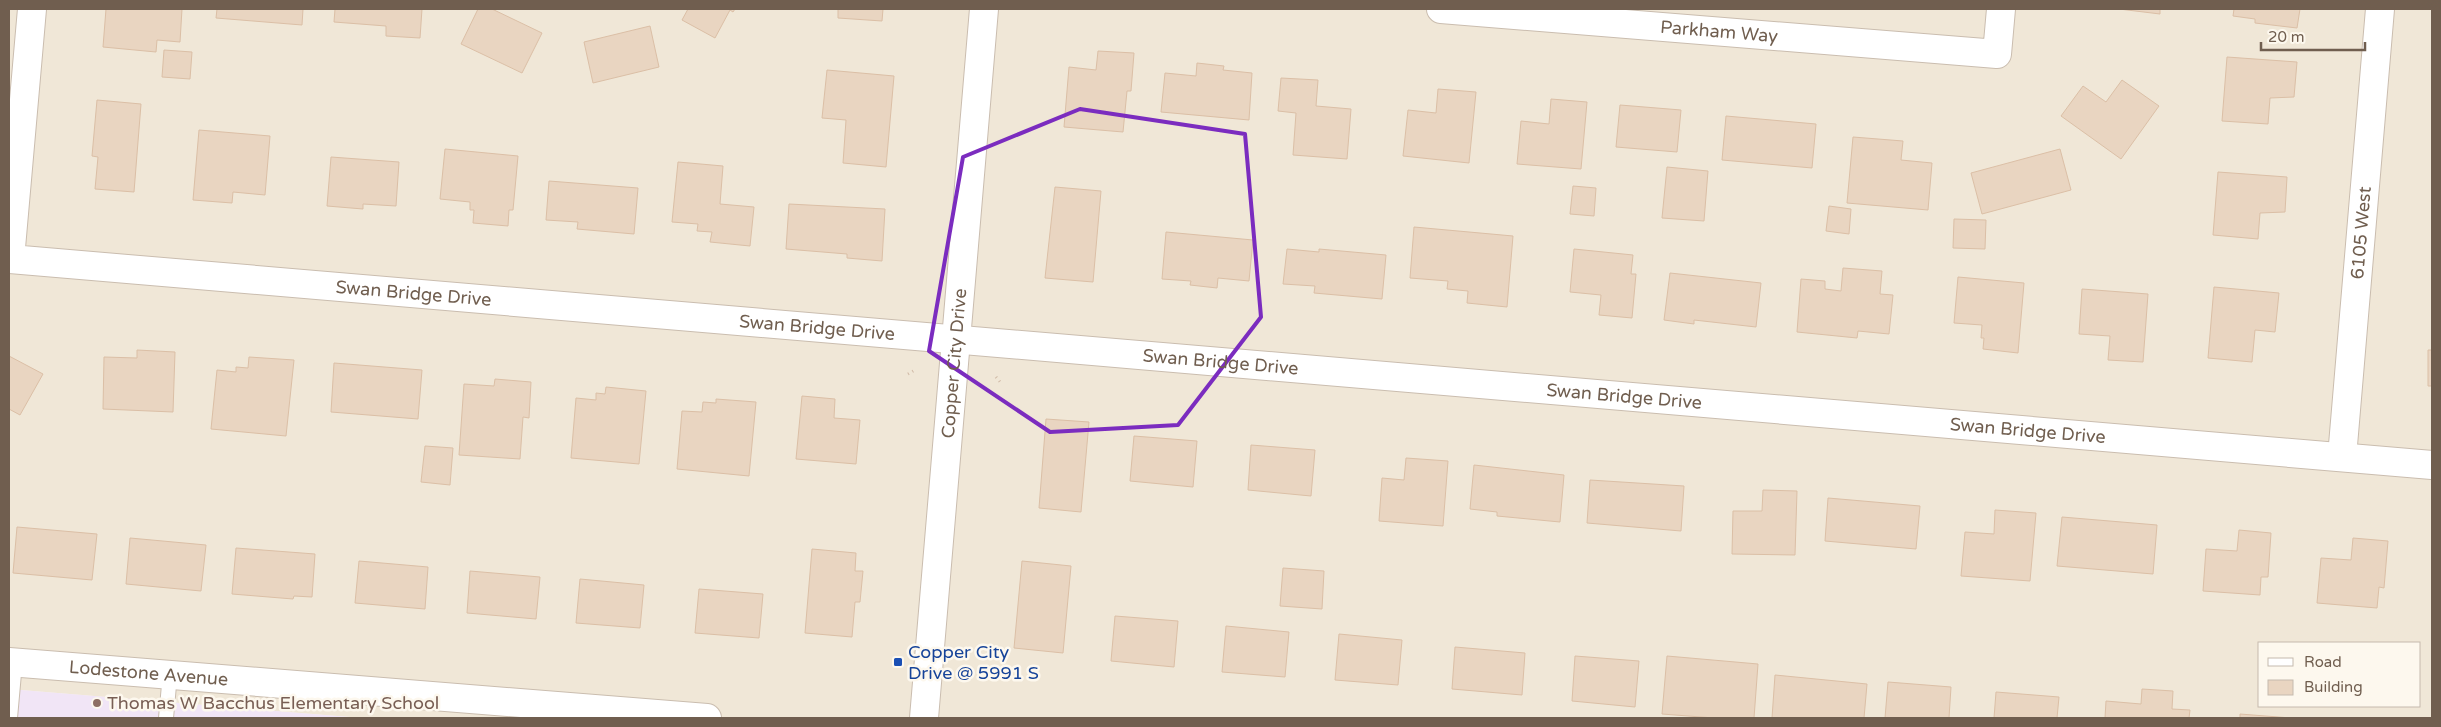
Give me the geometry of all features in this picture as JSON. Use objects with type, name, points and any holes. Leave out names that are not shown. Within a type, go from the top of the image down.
[{"type":"street","name":"Swan Bridge Drive","points":[[32,9],[10,259],[2432,465]]},
{"type":"street","name":"Copper City Drive","points":[[924,718],[984,9]]},
{"type":"street","name":"Parkham Way","points":[[1441,9],[1997,54],[2001,9]]},
{"type":"street","name":"6105 West","points":[[2342,457],[2380,9]]},
{"type":"street","name":"Lodestone Avenue","points":[[12,662],[170,674],[642,716],[707,718]]},
{"type":"lane","points":[[10,718],[12,662]]},
{"type":"lane","points":[[166,718],[170,674]]},
{"type":"path","points":[[908,374],[915,370]]},
{"type":"path","points":[[996,377],[1001,383]]},
{"type":"highlighted area","points":[[1080,109],[1245,134],[1261,317],[1178,425],[1050,432],[929,351],[963,157]]},
{"type":"shaded area","points":[[9,9],[2432,9],[2432,718],[362,718],[9,689]]},
{"type":"shaded area","name":"Thomas W Bacchus Elementary School","points":[[9,689],[362,718],[9,718]]},
{"type":"building","points":[[106,9],[182,9],[180,42],[157,40],[156,52],[103,47]]},
{"type":"building","points":[[217,9],[303,9],[302,25],[216,18]]},
{"type":"building","points":[[335,9],[422,9],[420,38],[386,36],[386,26],[334,22]]},
{"type":"building","points":[[478,9],[492,9],[542,33],[522,73],[461,44]]},
{"type":"building","points":[[688,9],[735,9],[733,12],[730,10],[715,38],[682,20]]},
{"type":"building","points":[[838,9],[883,9],[882,21],[838,18]]},
{"type":"building","points":[[2119,9],[2160,9],[2160,14]]},
{"type":"building","points":[[2234,9],[2300,9],[2297,28],[2255,23],[2255,19],[2233,16]]},
{"type":"building","points":[[650,26],[659,67],[593,83],[584,42]]},
{"type":"building","points":[[164,50],[192,52],[190,79],[162,77]]},
{"type":"building","points":[[1098,51],[1134,53],[1131,91],[1127,91],[1123,132],[1064,127],[1069,67],[1096,70]]},
{"type":"building","points":[[2227,57],[2297,62],[2294,97],[2270,98],[2268,124],[2222,121]]},
{"type":"building","points":[[1197,63],[1224,66],[1223,70],[1252,73],[1249,120],[1161,112],[1165,73],[1196,76]]},
{"type":"building","points":[[827,70],[894,76],[886,167],[843,163],[846,120],[822,118]]},
{"type":"building","points":[[1281,78],[1318,80],[1316,106],[1351,109],[1347,159],[1293,155],[1296,113],[1278,111]]},
{"type":"building","points":[[2122,80],[2159,106],[2121,159],[2061,116],[2083,86],[2106,102]]},
{"type":"building","points":[[1438,89],[1476,92],[1469,163],[1403,156],[1408,110],[1436,113]]},
{"type":"building","points":[[1551,99],[1587,102],[1581,169],[1517,164],[1521,121],[1549,124]]},
{"type":"building","points":[[97,100],[141,104],[134,192],[95,189],[98,157],[92,156]]},
{"type":"building","points":[[1620,105],[1681,110],[1677,152],[1616,147]]},
{"type":"building","points":[[1726,116],[1816,124],[1812,168],[1722,160]]},
{"type":"building","points":[[199,130],[270,136],[265,195],[233,192],[232,203],[193,200]]},
{"type":"building","points":[[1853,137],[1903,141],[1901,160],[1932,163],[1928,210],[1847,203]]},
{"type":"building","points":[[445,149],[518,156],[513,210],[509,210],[508,226],[473,223],[474,210],[470,210],[470,202],[440,199]]},
{"type":"building","points":[[2060,149],[2071,190],[1982,214],[1971,173]]},
{"type":"building","points":[[331,157],[399,162],[396,206],[363,204],[363,209],[327,206]]},
{"type":"building","points":[[678,162],[723,166],[720,204],[754,207],[750,246],[710,242],[712,232],[697,231],[698,224],[672,222]]},
{"type":"building","points":[[1667,167],[1708,171],[1704,221],[1662,218]]},
{"type":"building","points":[[2218,172],[2287,177],[2285,212],[2260,213],[2258,239],[2213,235]]},
{"type":"building","points":[[549,181],[638,188],[634,234],[577,229],[578,222],[546,220]]},
{"type":"building","points":[[1573,186],[1596,188],[1594,216],[1570,214]]},
{"type":"building","points":[[1055,187],[1101,191],[1093,282],[1045,278]]},
{"type":"building","points":[[789,204],[885,209],[882,261],[847,258],[847,254],[786,249]]},
{"type":"building","points":[[1829,206],[1851,209],[1849,234],[1826,231]]},
{"type":"building","points":[[1954,219],[1986,220],[1985,249],[1953,248]]},
{"type":"building","points":[[1414,227],[1513,236],[1507,307],[1467,303],[1468,291],[1447,289],[1448,281],[1410,278]]},
{"type":"building","points":[[1166,232],[1253,240],[1249,281],[1218,278],[1217,288],[1190,285],[1191,281],[1162,279]]},
{"type":"building","points":[[1287,249],[1319,252],[1319,249],[1386,255],[1382,299],[1314,293],[1315,286],[1283,284]]},
{"type":"building","points":[[1574,249],[1633,255],[1631,274],[1636,274],[1632,318],[1599,315],[1601,295],[1570,292]]},
{"type":"building","points":[[1843,268],[1882,271],[1880,294],[1893,295],[1889,334],[1858,331],[1857,338],[1797,332],[1801,279],[1825,281],[1825,289],[1841,291]]},
{"type":"building","points":[[1670,273],[1761,283],[1756,327],[1694,320],[1694,324],[1664,320]]},
{"type":"building","points":[[1958,277],[2024,283],[2018,353],[1983,349],[1984,338],[1981,338],[1982,325],[1954,323]]},
{"type":"building","points":[[2214,287],[2279,293],[2275,332],[2255,330],[2252,362],[2208,358]]},
{"type":"building","points":[[2082,289],[2148,294],[2143,362],[2108,360],[2110,336],[2079,334]]},
{"type":"building","points":[[137,350],[175,352],[173,412],[103,409],[104,357],[137,358]]},
{"type":"building","points":[[2428,350],[2432,350],[2432,386],[2428,386]]},
{"type":"building","points":[[9,356],[43,374],[20,415],[9,409]]},
{"type":"building","points":[[249,357],[294,360],[286,436],[211,429],[217,370],[236,372],[236,367],[248,368]]},
{"type":"building","points":[[334,363],[422,370],[418,419],[331,412]]},
{"type":"building","points":[[495,379],[531,382],[529,418],[523,417],[520,459],[459,455],[464,384],[494,386]]},
{"type":"building","points":[[606,387],[646,391],[639,464],[571,458],[576,398],[596,400],[596,393],[605,394]]},
{"type":"building","points":[[802,396],[835,399],[834,418],[860,420],[856,464],[796,459]]},
{"type":"building","points":[[716,399],[756,402],[749,476],[677,469],[682,411],[702,412],[703,402],[716,403]]},
{"type":"building","points":[[1046,419],[1089,422],[1081,512],[1039,508]]},
{"type":"building","points":[[1134,436],[1197,441],[1193,487],[1130,481]]},
{"type":"building","points":[[1251,445],[1315,450],[1311,496],[1248,490]]},
{"type":"building","points":[[425,446],[453,448],[450,485],[421,482]]},
{"type":"building","points":[[1406,458],[1448,461],[1443,526],[1379,521],[1382,478],[1404,480]]},
{"type":"building","points":[[1474,465],[1564,475],[1560,522],[1497,516],[1497,512],[1470,509]]},
{"type":"building","points":[[1590,480],[1684,486],[1681,531],[1587,523]]},
{"type":"building","points":[[1763,490],[1797,491],[1795,555],[1732,554],[1733,511],[1762,511]]},
{"type":"building","points":[[1828,498],[1920,506],[1916,549],[1825,541]]},
{"type":"building","points":[[1995,510],[2036,513],[2030,581],[1961,576],[1965,532],[1994,534]]},
{"type":"building","points":[[2062,517],[2157,525],[2153,574],[2057,566]]},
{"type":"building","points":[[17,527],[97,534],[92,580],[13,573]]},
{"type":"building","points":[[2239,530],[2271,533],[2268,577],[2261,577],[2260,595],[2203,591],[2206,549],[2237,551]]},
{"type":"building","points":[[130,538],[206,545],[201,591],[126,584]]},
{"type":"building","points":[[2353,538],[2388,541],[2384,588],[2379,587],[2377,608],[2317,603],[2321,558],[2351,560]]},
{"type":"building","points":[[236,548],[315,554],[312,597],[294,596],[293,599],[232,594]]},
{"type":"building","points":[[812,549],[856,553],[855,571],[863,571],[860,602],[855,602],[852,637],[805,633]]},
{"type":"building","points":[[359,561],[428,567],[425,609],[355,603]]},
{"type":"building","points":[[1022,561],[1071,566],[1063,653],[1014,648]]},
{"type":"building","points":[[1283,568],[1324,571],[1322,609],[1280,606]]},
{"type":"building","points":[[470,571],[540,577],[536,619],[467,613]]},
{"type":"building","points":[[580,579],[644,585],[640,628],[576,623]]},
{"type":"building","points":[[699,589],[763,594],[759,638],[695,633]]},
{"type":"building","points":[[1115,616],[1178,621],[1174,667],[1111,661]]},
{"type":"building","points":[[1226,626],[1289,632],[1285,677],[1222,672]]},
{"type":"building","points":[[1339,634],[1402,640],[1398,685],[1335,680]]},
{"type":"building","points":[[1455,647],[1525,653],[1522,695],[1452,689]]},
{"type":"building","points":[[1575,656],[1639,661],[1635,707],[1572,701]]},
{"type":"building","points":[[1667,656],[1758,664],[1754,718],[1714,718],[1662,714]]},
{"type":"building","points":[[1775,675],[1867,684],[1864,718],[1772,718]]},
{"type":"building","points":[[1888,682],[1951,687],[1949,718],[1885,718]]},
{"type":"building","points":[[2142,689],[2173,691],[2172,709],[2190,710],[2189,718],[2105,718],[2106,701],[2141,704]]},
{"type":"building","points":[[1996,692],[2059,697],[2057,718],[1994,718]]},
{"type":"building","points":[[2240,714],[2291,718],[2240,718]]},
{"type":"place","name":"Copper City Drive @ 5991 S","points":[[898,662]]},
{"type":"place","name":"Thomas W Bacchus Elementary School","points":[[97,703]]}]
